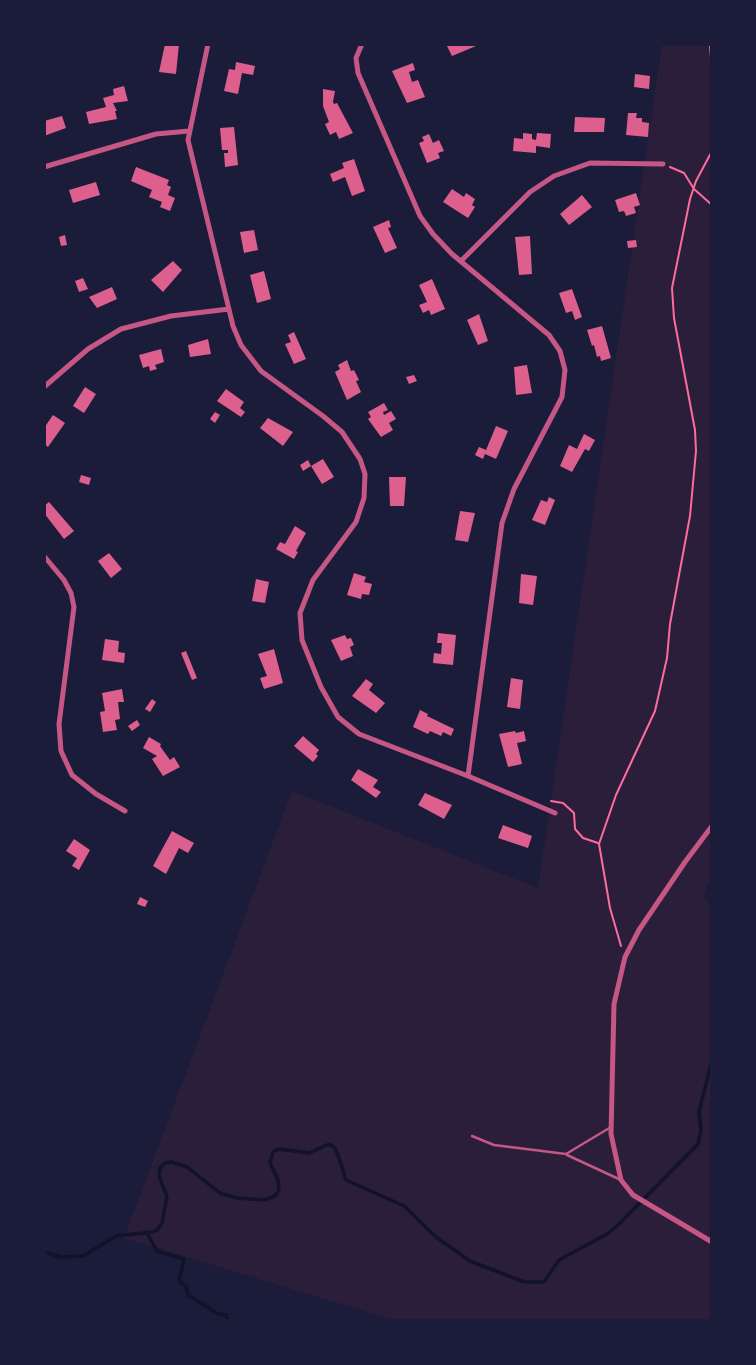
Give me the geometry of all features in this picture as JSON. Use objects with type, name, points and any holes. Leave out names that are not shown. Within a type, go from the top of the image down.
[{"type":"street","points":[[208,44],[189,131],[189,145],[236,335],[255,365],[347,438],[363,466],[365,491],[356,522],[313,580],[300,613],[302,640],[320,687],[338,717],[354,731],[555,813]]},
{"type":"street","points":[[362,44],[356,58],[358,73],[415,203],[433,234],[549,335],[560,351],[565,370],[562,397],[505,511],[468,776]]},
{"type":"street","points":[[44,167],[156,134],[189,131]]},
{"type":"street","points":[[461,261],[530,192],[554,176],[590,163],[663,164]]},
{"type":"street","points":[[44,387],[88,349],[121,328],[162,317],[229,309]]},
{"type":"street","points":[[44,556],[64,580],[74,607],[59,724],[61,751],[72,775],[125,811]]},
{"type":"street","points":[[712,825],[639,930],[625,957],[614,1004],[611,1127],[621,1180],[634,1195],[652,1209],[712,1242]]},
{"type":"lane","points":[[566,1154],[611,1127]]},
{"type":"lane","points":[[472,1136],[494,1145],[566,1154],[621,1180]]},
{"type":"path","points":[[710,44],[712,72]]},
{"type":"path","points":[[625,957],[610,908],[599,844],[612,804],[654,711],[667,658],[670,624],[690,516],[695,430],[679,355],[672,288],[694,189],[712,151]]},
{"type":"path","points":[[663,164],[684,173],[694,189],[712,205]]},
{"type":"path","points":[[535,804],[554,800],[564,803],[574,813],[575,829],[583,838],[599,844]]},
{"type":"shaded area","points":[[662,44],[712,44],[712,877],[703,895],[712,907],[712,1321],[397,1321],[124,1238],[292,791],[538,888]]},
{"type":"building","points":[[165,44],[179,44],[176,74],[159,72]]},
{"type":"building","points":[[446,44],[475,44],[476,46],[452,56]]},
{"type":"building","points":[[236,62],[255,66],[253,75],[242,73],[238,94],[224,91],[229,69],[235,70]]},
{"type":"building","points":[[413,63],[415,70],[409,72],[412,82],[418,80],[425,97],[407,103],[392,71]]},
{"type":"building","points":[[635,74],[650,76],[649,89],[634,87]]},
{"type":"building","points":[[124,86],[128,101],[113,103],[117,119],[89,124],[86,112],[106,107],[103,98],[114,95],[113,89]]},
{"type":"building","points":[[323,89],[335,91],[333,102],[337,103],[353,133],[339,139],[336,132],[330,135],[325,124],[329,122],[323,106]]},
{"type":"building","points":[[628,113],[637,113],[636,118],[642,118],[642,122],[649,123],[648,137],[626,135]]},
{"type":"building","points":[[62,116],[66,128],[44,136],[44,121]]},
{"type":"building","points":[[575,117],[605,118],[604,132],[574,132]]},
{"type":"building","points":[[234,127],[238,165],[225,167],[224,153],[228,153],[228,150],[222,150],[220,128]]},
{"type":"building","points":[[523,133],[532,134],[532,139],[536,140],[537,133],[551,134],[550,148],[536,146],[536,153],[513,151],[514,138],[523,139]]},
{"type":"building","points":[[429,134],[433,143],[439,140],[444,151],[438,153],[440,158],[427,163],[419,143],[424,141],[422,137]]},
{"type":"building","points":[[354,159],[365,191],[352,196],[345,177],[333,182],[330,174],[344,168],[342,163]]},
{"type":"building","points":[[136,167],[169,180],[167,185],[171,187],[168,195],[175,198],[170,211],[160,207],[162,202],[149,197],[152,190],[131,181]]},
{"type":"building","points":[[96,182],[100,195],[73,203],[69,190]]},
{"type":"building","points":[[452,189],[464,197],[466,193],[475,199],[472,205],[475,207],[468,218],[443,202]]},
{"type":"building","points":[[636,193],[640,205],[634,207],[636,213],[626,216],[624,211],[619,212],[615,200]]},
{"type":"building","points":[[582,195],[592,207],[569,225],[560,214]]},
{"type":"building","points":[[389,220],[391,227],[388,228],[397,248],[385,253],[373,227]]},
{"type":"building","points":[[254,230],[258,250],[244,253],[240,232]]},
{"type":"building","points":[[65,235],[67,245],[61,246],[59,237]]},
{"type":"building","points":[[530,236],[532,274],[519,275],[515,237]]},
{"type":"building","points":[[636,240],[637,247],[628,248],[627,241]]},
{"type":"building","points":[[173,261],[182,270],[163,292],[151,280]]},
{"type":"building","points":[[264,271],[271,299],[257,303],[250,275]]},
{"type":"building","points":[[83,278],[88,289],[79,292],[75,281]]},
{"type":"building","points":[[432,279],[445,309],[431,315],[429,310],[423,313],[419,305],[427,302],[419,285]]},
{"type":"building","points":[[112,287],[117,299],[97,308],[89,297]]},
{"type":"building","points":[[572,289],[582,317],[575,320],[572,311],[566,313],[559,293]]},
{"type":"building","points":[[479,314],[488,341],[478,345],[467,320]]},
{"type":"building","points":[[602,326],[611,358],[601,361],[587,330]]},
{"type":"building","points":[[294,332],[306,359],[294,364],[285,344],[291,342],[288,335]]},
{"type":"building","points":[[208,339],[211,354],[190,357],[188,345]]},
{"type":"building","points":[[161,349],[164,362],[155,365],[157,369],[150,371],[149,366],[143,368],[139,355]]},
{"type":"building","points":[[347,360],[351,371],[354,370],[359,380],[356,381],[361,392],[347,400],[335,372],[340,369],[338,365]]},
{"type":"building","points":[[527,365],[532,393],[516,395],[514,367]]},
{"type":"building","points":[[414,375],[417,381],[409,384],[406,377]]},
{"type":"building","points":[[85,387],[96,394],[84,413],[73,406]]},
{"type":"building","points":[[226,389],[244,402],[240,408],[245,412],[241,417],[217,401]]},
{"type":"building","points":[[384,403],[388,410],[383,412],[384,415],[391,411],[396,419],[389,423],[393,430],[381,437],[368,419],[371,417],[368,412]]},
{"type":"building","points":[[215,412],[220,415],[215,423],[210,419]]},
{"type":"building","points":[[53,415],[65,423],[48,447],[44,444],[44,428]]},
{"type":"building","points":[[268,418],[293,432],[283,446],[260,428]]},
{"type":"building","points":[[496,426],[508,431],[496,459],[485,454],[483,459],[475,455],[479,447],[486,450]]},
{"type":"building","points":[[584,434],[595,440],[589,451],[585,449],[572,472],[560,466],[569,445],[577,449]]},
{"type":"building","points":[[323,459],[334,477],[322,484],[311,466]]},
{"type":"building","points":[[308,460],[311,466],[303,471],[300,465]]},
{"type":"building","points":[[81,475],[91,478],[89,485],[79,482]]},
{"type":"building","points":[[389,477],[406,477],[404,506],[390,506]]},
{"type":"building","points":[[549,497],[555,500],[545,525],[532,520],[541,500],[547,502]]},
{"type":"building","points":[[49,502],[74,531],[64,539],[44,513],[44,506]]},
{"type":"building","points":[[460,511],[475,513],[468,542],[455,540]]},
{"type":"building","points":[[295,526],[306,533],[294,559],[276,549],[280,542],[285,544]]},
{"type":"building","points":[[109,553],[122,569],[111,578],[98,561]]},
{"type":"building","points":[[354,573],[366,577],[364,582],[372,584],[369,595],[362,594],[361,599],[347,595]]},
{"type":"building","points":[[521,574],[537,576],[533,605],[519,603]]},
{"type":"building","points":[[256,579],[269,582],[265,603],[252,601]]},
{"type":"building","points":[[438,633],[456,635],[453,665],[433,663],[434,653],[441,654],[442,643],[437,643]]},
{"type":"building","points":[[345,635],[347,639],[351,638],[354,645],[350,647],[353,656],[341,661],[331,640]]},
{"type":"building","points":[[105,639],[119,641],[118,652],[125,653],[124,663],[102,660]]},
{"type":"building","points":[[274,649],[283,683],[264,689],[260,678],[267,676],[258,654]]},
{"type":"building","points":[[186,651],[197,678],[192,680],[181,653]]},
{"type":"building","points":[[511,678],[523,680],[520,709],[507,707]]},
{"type":"building","points":[[366,679],[373,684],[369,690],[385,703],[376,713],[352,696]]},
{"type":"building","points":[[122,689],[124,702],[118,702],[120,719],[115,720],[117,730],[103,732],[100,712],[105,711],[102,693]]},
{"type":"building","points":[[152,699],[156,702],[150,712],[145,709]]},
{"type":"building","points":[[420,710],[454,729],[451,736],[443,732],[441,736],[430,731],[428,734],[413,727]]},
{"type":"building","points":[[137,720],[140,725],[132,731],[128,726]]},
{"type":"building","points":[[524,731],[526,741],[517,743],[522,764],[508,767],[499,734]]},
{"type":"building","points":[[303,736],[319,750],[313,762],[294,746]]},
{"type":"building","points":[[149,737],[161,744],[170,760],[174,757],[180,767],[163,776],[152,759],[157,756],[143,748]]},
{"type":"building","points":[[358,769],[378,780],[373,787],[381,792],[376,798],[351,780]]},
{"type":"building","points":[[425,793],[452,805],[444,819],[418,805]]},
{"type":"building","points":[[503,825],[532,836],[528,848],[498,838]]},
{"type":"building","points":[[172,831],[194,843],[188,853],[179,848],[166,874],[153,866]]},
{"type":"building","points":[[74,839],[90,850],[79,870],[72,866],[77,858],[66,851]]},
{"type":"building","points":[[140,897],[148,901],[145,907],[137,904]]},
{"type":"waterway","points":[[44,1252],[61,1257],[83,1256],[116,1236],[153,1232],[158,1229],[162,1223],[167,1197],[159,1176],[160,1168],[165,1163],[172,1162],[187,1167],[220,1193],[237,1198],[264,1200],[275,1196],[279,1190],[278,1180],[270,1163],[273,1152],[279,1149],[309,1153],[329,1144],[335,1148],[346,1180],[404,1206],[436,1237],[470,1261],[524,1282],[544,1282],[559,1260],[607,1234],[619,1224],[698,1144],[701,1130],[699,1112],[712,1060]]},
{"type":"waterway","points":[[147,1233],[157,1251],[184,1259],[179,1281],[186,1286],[188,1295],[218,1314],[226,1315],[228,1321]]}]
